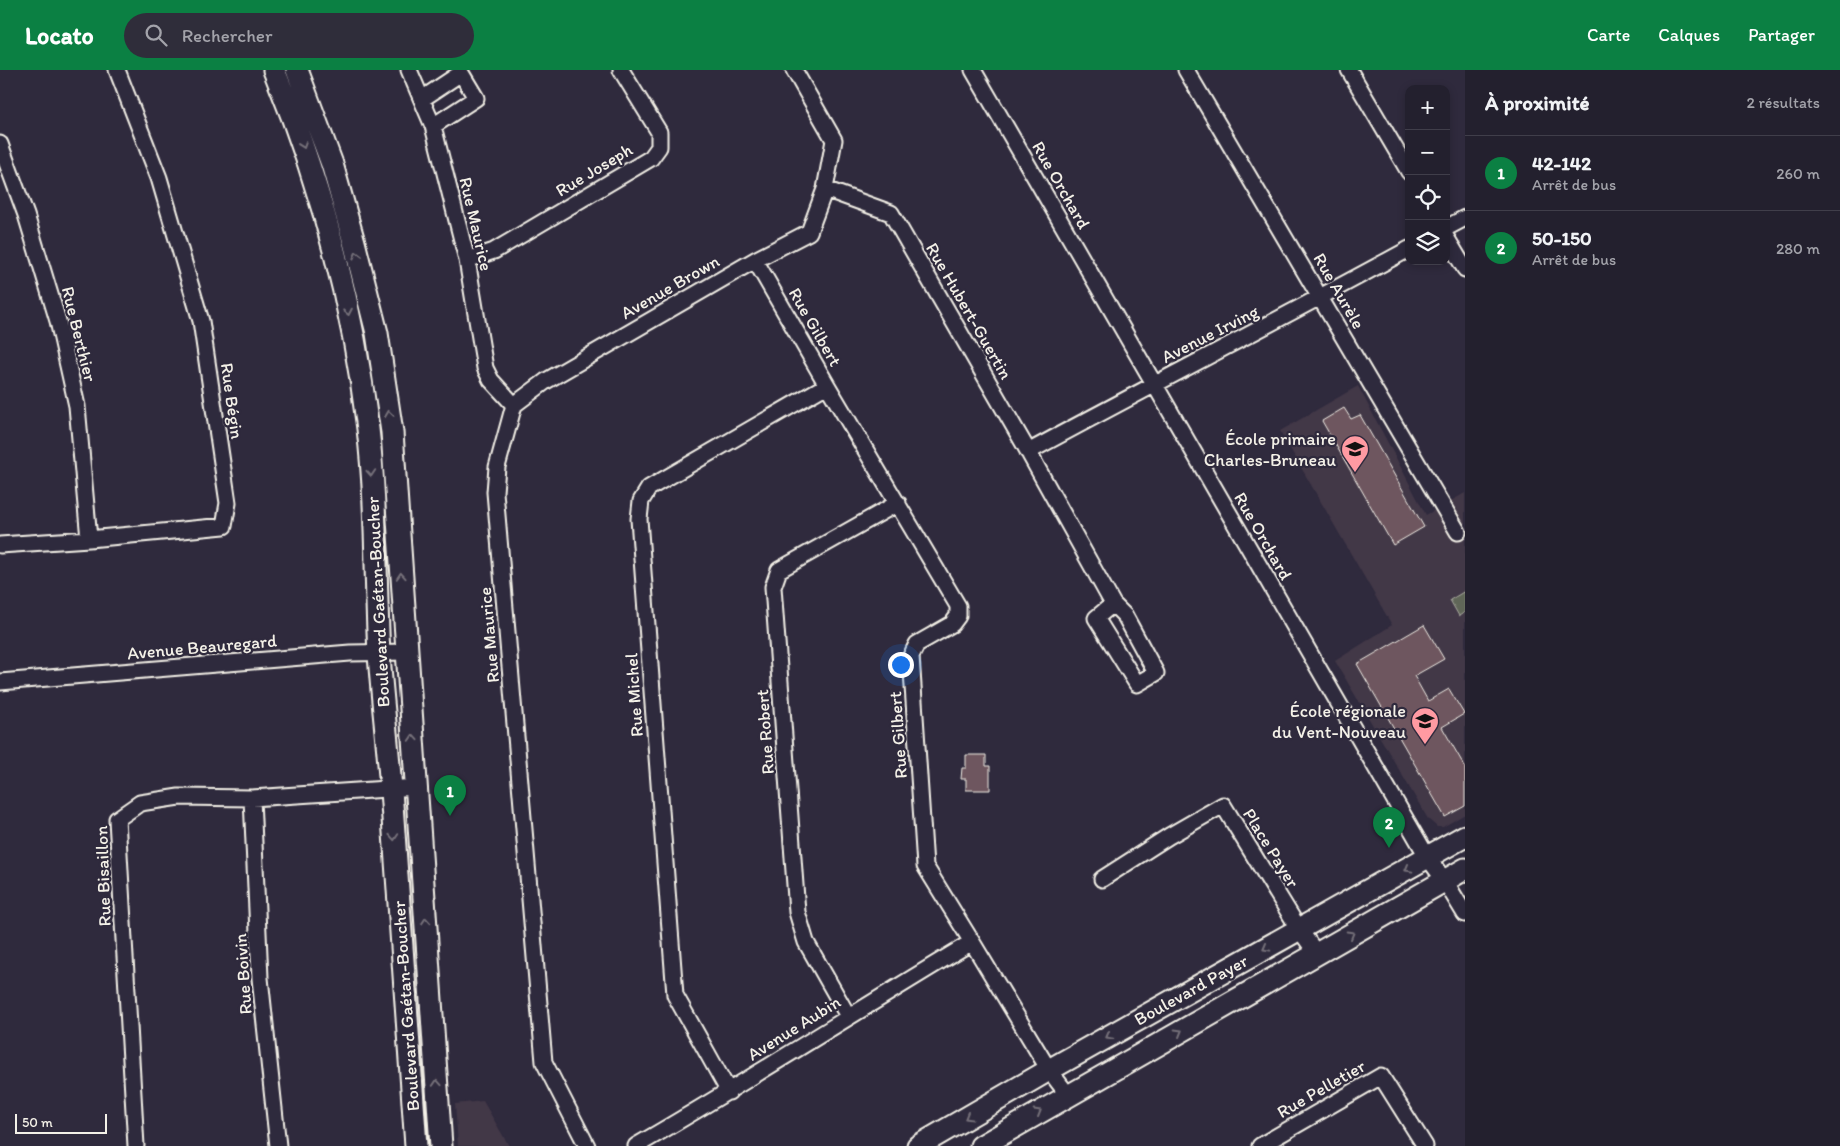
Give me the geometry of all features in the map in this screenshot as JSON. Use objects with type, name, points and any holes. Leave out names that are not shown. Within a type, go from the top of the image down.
[{"type":"main road","name":"Boulevard Gaétan-Boucher","points":[[274,70],[300,136],[321,201],[343,289],[369,432],[378,573],[379,653],[391,789],[416,1140]]},
{"type":"main road","name":"Boulevard Gaétan-Boucher","points":[[297,70],[332,164],[377,333],[392,432],[441,1139]]},
{"type":"main road","name":"Boulevard Payer","points":[[918,1146],[1049,1070],[1465,836]]},
{"type":"main road","name":"Boulevard Payer","points":[[981,1146],[1465,869]]},
{"type":"main road","points":[[416,1140],[441,1139]]},
{"type":"street","name":"Rue Bégin","points":[[0,545],[89,539],[224,526],[228,503],[202,321],[158,178],[117,70]]},
{"type":"street","name":"Rue Maurice","points":[[409,70],[433,126],[467,260],[485,368],[491,380],[514,405],[497,467],[496,492],[544,1062],[587,1146]]},
{"type":"street","name":"Rue Joseph","points":[[467,260],[494,251],[651,158],[659,147],[659,132],[621,70]]},
{"type":"street","points":[[794,70],[834,140],[825,189]]},
{"type":"street","name":"Rue Orchard","points":[[973,70],[1428,858],[1445,881],[1465,914]]},
{"type":"street","name":"Rue Aurèle","points":[[1186,70],[1458,532]]},
{"type":"street","points":[[1349,70],[1405,165]]},
{"type":"street","points":[[422,98],[461,73],[476,98],[433,126]]},
{"type":"street","name":"Rue Berthier","points":[[0,144],[32,233],[58,321],[78,406],[89,539]]},
{"type":"street","name":"Avenue Brown","points":[[514,405],[546,381],[754,260],[809,232],[825,189]]},
{"type":"street","name":"Rue Hubert-Guertin","points":[[825,189],[890,213],[1113,604],[1126,616],[1156,674],[1137,684],[1096,618],[1113,604]]},
{"type":"street","points":[[1450,226],[1465,218]]},
{"type":"street","points":[[1450,244],[1465,269]]},
{"type":"street","name":"Avenue Irving","points":[[1028,452],[1405,251]]},
{"type":"street","name":"Rue Gilbert","points":[[754,260],[958,606],[958,616],[952,624],[917,644],[911,656],[925,866],[1049,1070],[1068,1095]]},
{"type":"street","name":"Rue Michel","points":[[729,1092],[675,995],[639,519],[641,501],[649,488],[826,385]]},
{"type":"street","name":"Rue Robert","points":[[848,1016],[806,942],[797,912],[773,587],[779,570],[898,503]]},
{"type":"street","name":"Avenue Beauregard","points":[[0,682],[350,653],[407,652]]},
{"type":"street","name":"Rue Bisaillon","points":[[136,1146],[117,819],[140,803],[179,797],[252,798],[417,787]]},
{"type":"street","name":"Rue Boivin","points":[[252,798],[260,978],[278,1146]]},
{"type":"street","name":"Place Payer","points":[[1102,879],[1222,805],[1299,929],[1317,954]]},
{"type":"street","name":"Avenue Aubin","points":[[636,1146],[729,1092],[848,1016],[972,942]]},
{"type":"street","name":"Rue Pelletier","points":[[1260,1146],[1381,1076],[1425,1146]]},
{"type":"shaded area","points":[[1358,386],[1426,515],[1465,493],[1465,814],[1443,827],[1437,827],[1428,819],[1335,661],[1392,625],[1280,431]]},
{"type":"shaded area","points":[[483,1101],[509,1146],[458,1146],[455,1104]]},
{"type":"green space","points":[[1465,591],[1465,612],[1459,616],[1450,600]]},
{"type":"building","points":[[1344,408],[1351,419],[1360,415],[1424,527],[1393,545],[1322,421]]},
{"type":"building","points":[[1424,625],[1444,659],[1414,676],[1428,701],[1449,689],[1464,714],[1442,727],[1465,767],[1465,806],[1445,817],[1357,664]]},
{"type":"building","points":[[966,755],[986,755],[986,766],[990,766],[990,790],[966,790],[966,779],[961,779],[962,768],[966,768]]},
{"type":"place","name":"École primaire Charles-Bruneau","points":[[1355,473]]},
{"type":"place","name":"École régionale du Vent-Nouveau","points":[[1425,745]]},
{"type":"place","name":"42-142","points":[[450,816]]},
{"type":"place","name":"50-150","points":[[1389,848]]}]
